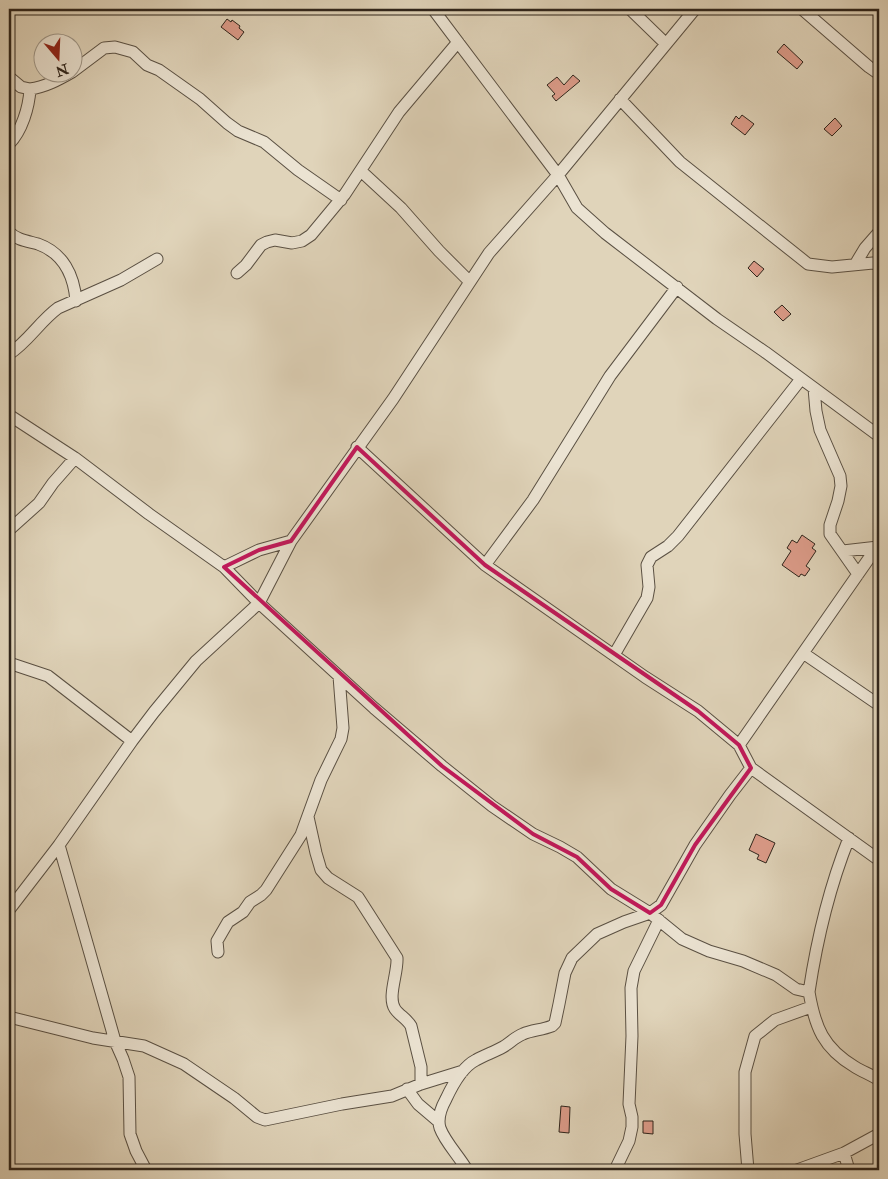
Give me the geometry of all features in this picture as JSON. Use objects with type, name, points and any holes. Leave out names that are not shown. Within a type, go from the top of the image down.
[{"type":"street","points":[[432,9],[558,175],[577,208],[605,233],[717,319],[879,436]]},
{"type":"street","points":[[630,9],[666,44]]},
{"type":"street","points":[[9,910],[59,845],[132,741],[196,661],[259,603],[291,541],[393,399],[489,253],[558,175],[695,9]]},
{"type":"street","points":[[802,9],[868,67],[879,74]]},
{"type":"street","points":[[237,273],[246,265],[261,245],[267,242],[275,240],[292,243],[306,239],[341,200],[399,112],[458,42]]},
{"type":"street","points":[[82,64],[104,48],[115,46],[133,52],[147,65],[159,70],[238,131],[264,142],[298,170],[341,200]]},
{"type":"street","points":[[9,77],[21,87],[30,89],[39,88],[54,82]]},
{"type":"street","points":[[9,144],[19,128],[29,101],[30,89]]},
{"type":"street","points":[[620,100],[680,162],[808,264],[832,267],[873,262],[879,265]]},
{"type":"street","points":[[361,172],[401,208],[439,251],[470,282]]},
{"type":"street","points":[[9,232],[14,237],[50,250],[60,258],[73,281],[76,300]]},
{"type":"street","points":[[856,263],[865,248],[879,232]]},
{"type":"street","points":[[9,354],[17,349],[58,308],[121,280],[158,259]]},
{"type":"street","points":[[485,565],[534,500],[610,376],[677,287]]},
{"type":"street","points":[[614,655],[647,598],[647,565],[651,557],[668,546],[690,522],[801,379]]},
{"type":"street","points":[[814,388],[820,430],[840,476],[841,486],[830,525],[830,534],[858,574]]},
{"type":"street","points":[[9,415],[75,458],[149,514],[224,567],[259,603],[339,676],[442,766],[492,806],[533,834],[578,858],[611,889],[655,917],[682,939],[709,951],[743,960],[776,975],[796,988],[809,992]]},
{"type":"street","points":[[357,447],[485,565],[698,711],[739,745],[751,768],[879,860]]},
{"type":"street","points":[[9,530],[38,503],[75,458]]},
{"type":"street","points":[[224,567],[259,550],[291,541]]},
{"type":"street","points":[[843,551],[878,545]]},
{"type":"street","points":[[739,745],[878,545]]},
{"type":"street","points":[[803,653],[879,705]]},
{"type":"street","points":[[9,663],[48,676],[132,741]]},
{"type":"street","points":[[218,952],[217,941],[228,922],[243,912],[250,902],[266,890],[301,835],[321,780],[341,739],[343,728],[339,676]]},
{"type":"street","points":[[615,1170],[629,1141],[632,1127],[629,1084],[632,1036],[631,988],[634,971],[655,917],[695,845],[751,768]]},
{"type":"street","points":[[307,816],[322,870],[328,878],[358,897],[397,958],[392,1002],[395,1010],[408,1020],[412,1026],[421,1067],[421,1084]]},
{"type":"street","points":[[849,838],[827,900],[817,941],[809,992],[820,1032],[829,1048],[854,1067],[879,1080]]},
{"type":"street","points":[[59,845],[115,1041],[129,1077],[130,1134],[146,1170]]},
{"type":"street","points":[[467,1170],[440,1130],[438,1121],[449,1092],[463,1071],[474,1060],[507,1045],[514,1039],[552,1026],[557,1014],[564,973],[572,958],[597,934],[624,922],[655,917]]},
{"type":"street","points":[[748,1170],[744,1134],[745,1072],[755,1036],[776,1020],[812,1006]]},
{"type":"street","points":[[9,1017],[62,1031],[144,1046],[184,1064],[258,1117],[266,1120],[392,1096],[421,1084],[463,1071]]},
{"type":"street","points":[[407,1089],[418,1104],[438,1121]]},
{"type":"street","points":[[797,1170],[844,1153],[879,1134]]},
{"type":"street","points":[[844,1153],[849,1170]]},
{"type":"highlighted area","points":[[357,447],[485,565],[698,711],[739,745],[751,768],[695,845],[661,905],[650,913],[611,889],[577,857],[533,834],[442,766],[224,567],[259,550],[291,541]]},
{"type":"building","points":[[227,19],[240,26],[239,28],[244,32],[238,40],[221,27]]},
{"type":"building","points":[[784,44],[803,62],[797,69],[777,52]]},
{"type":"building","points":[[573,75],[580,81],[556,101],[552,96],[555,94],[547,85],[557,77],[564,85]]},
{"type":"building","points":[[742,115],[754,124],[745,135],[731,124],[736,116],[739,119]]},
{"type":"building","points":[[835,118],[842,126],[832,136],[824,129]]},
{"type":"building","points":[[754,261],[764,269],[757,277],[748,268]]},
{"type":"building","points":[[782,305],[791,314],[783,321],[774,312]]},
{"type":"building","points":[[802,535],[815,544],[812,548],[816,551],[806,566],[810,569],[805,576],[801,574],[799,577],[782,565],[791,551],[787,548],[792,540],[797,543]]},
{"type":"building","points":[[756,834],[775,843],[766,863],[757,859],[759,855],[749,850]]},
{"type":"building","points":[[561,1106],[570,1107],[569,1133],[559,1132]]},
{"type":"building","points":[[643,1121],[653,1121],[653,1134],[643,1133]]}]
